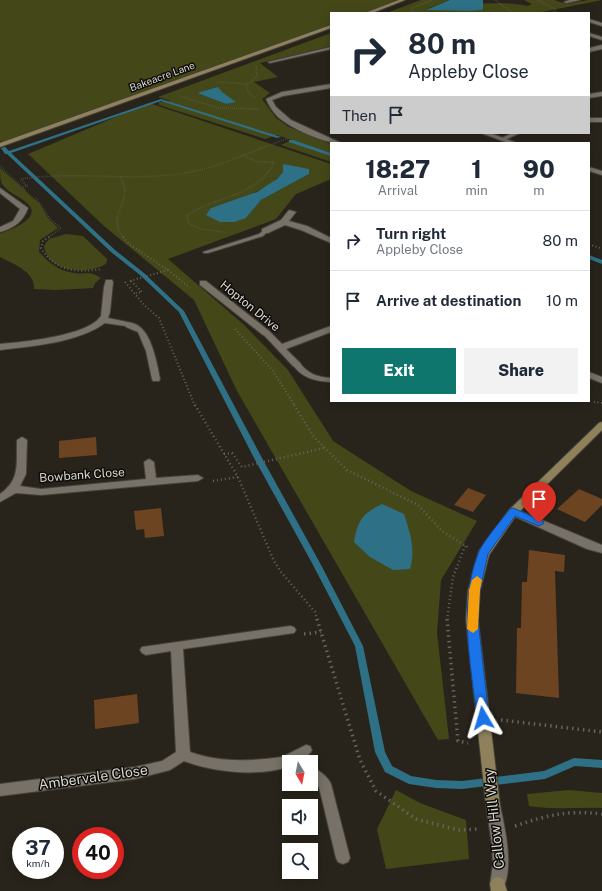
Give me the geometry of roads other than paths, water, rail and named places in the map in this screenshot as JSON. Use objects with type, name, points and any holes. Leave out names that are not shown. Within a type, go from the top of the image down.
[{"type":"street","points":[[369,12],[403,0]]},
{"type":"street","name":"Bakeacre Lane","points":[[2,145],[330,26]]},
{"type":"street","points":[[590,50],[602,47]]},
{"type":"street","points":[[330,86],[282,94],[269,99],[281,117],[336,142]]},
{"type":"street","points":[[590,95],[602,94]]},
{"type":"street","points":[[487,134],[511,142]]},
{"type":"street","points":[[590,169],[602,173]]},
{"type":"street","points":[[0,190],[24,208],[22,218],[13,225],[0,230]]},
{"type":"street","points":[[265,231],[284,222],[292,212]]},
{"type":"street","points":[[284,222],[304,228],[330,241]]},
{"type":"street","points":[[0,347],[61,337],[90,329],[103,320],[107,310],[106,290],[109,282]]},
{"type":"street","points":[[103,320],[129,326]]},
{"type":"street","name":"Hopton Drive","points":[[282,347],[330,329]]},
{"type":"street","name":"Hopton Drive","points":[[266,333],[282,347],[296,364]]},
{"type":"street","points":[[590,375],[602,380]]},
{"type":"street","points":[[602,425],[513,512],[602,549]]},
{"type":"street","points":[[0,499],[14,489],[21,474],[22,440]]},
{"type":"street","points":[[149,462],[151,482]]},
{"type":"street","name":"Bowbank Close","points":[[14,489],[41,492],[198,478]]},
{"type":"street","name":"Callow Hill Way","points":[[499,888],[501,866],[498,828],[493,805],[472,620],[474,590],[483,554],[513,512]]},
{"type":"street","points":[[146,650],[177,647],[290,630]]},
{"type":"street","points":[[177,647],[183,755],[200,762],[246,767],[282,764]]},
{"type":"street","name":"Ambervale Close","points":[[0,790],[135,773],[165,766],[183,755]]},
{"type":"lane","points":[[566,2],[578,0]]},
{"type":"lane","points":[[590,20],[602,25]]},
{"type":"lane","points":[[590,34],[602,39]]},
{"type":"lane","points":[[270,62],[330,48]]},
{"type":"lane","points":[[590,120],[602,120]]},
{"type":"lane","points":[[503,139],[515,134]]},
{"type":"lane","points":[[206,252],[261,235],[265,231]]},
{"type":"lane","name":"Hopton Drive","points":[[203,283],[266,333]]},
{"type":"lane","points":[[129,326],[141,331],[150,351],[156,379]]},
{"type":"lane","points":[[296,364],[302,372],[314,379],[330,380]]},
{"type":"lane","points":[[298,755],[306,750]]},
{"type":"lane","points":[[318,778],[324,784],[343,858]]},
{"type":"water","points":[[450,0],[483,0],[483,10],[426,10]]},
{"type":"water","points":[[218,87],[222,92],[236,102],[226,104],[197,93]]},
{"type":"water","points":[[283,164],[309,169],[309,174],[261,200],[246,218],[234,222],[220,222],[206,215],[211,208],[257,192],[277,179],[283,172]]},
{"type":"water","points":[[382,504],[404,514],[412,548],[412,562],[410,569],[393,570],[370,557],[354,542],[357,528],[362,518]]},
{"type":"waterway","points":[[8,153],[161,100],[279,137]]},
{"type":"waterway","points":[[291,141],[330,155]]},
{"type":"waterway","points":[[3,148],[8,153]]},
{"type":"waterway","points":[[8,153],[113,251],[142,274],[181,311],[359,646],[380,752],[388,769],[409,780],[436,784],[462,785],[545,775],[574,762],[602,764]]},
{"type":"waterway","points":[[590,257],[602,262]]}]
